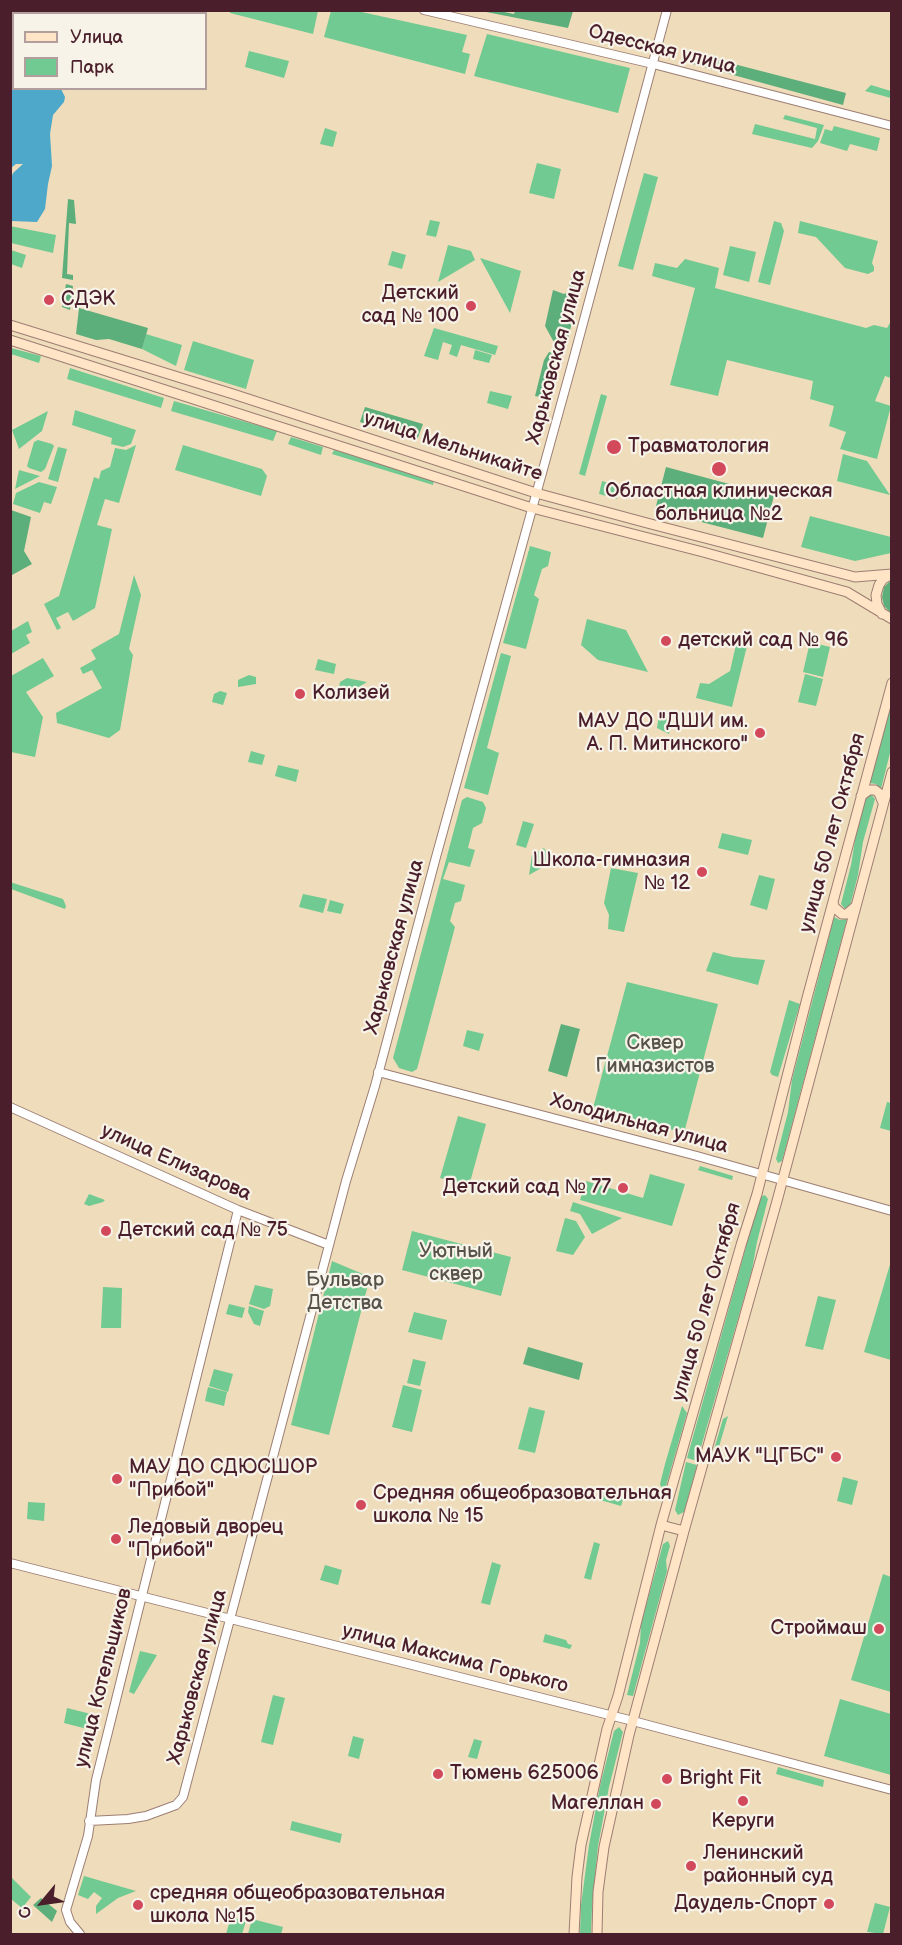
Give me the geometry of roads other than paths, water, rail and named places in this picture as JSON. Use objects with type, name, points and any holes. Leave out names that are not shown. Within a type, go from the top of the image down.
[{"type":"main road","name":"улица Мельникайте","points":[[10,325],[233,394],[536,493],[855,576],[891,574]]},
{"type":"main road","name":"улица Мельникайте","points":[[10,340],[532,508],[847,592],[891,620]]},
{"type":"main road","points":[[617,530],[621,516]]},
{"type":"main road","points":[[882,614],[876,595],[883,579],[891,574]]},
{"type":"main road","name":"улица 50 лет Октября","points":[[574,1935],[577,1877],[591,1796],[660,1525],[762,1175],[891,683]]},
{"type":"main road","name":"улица 50 лет Октября","points":[[597,1935],[598,1892],[604,1847],[633,1721],[782,1181],[891,772]]},
{"type":"main road","points":[[861,796],[869,790],[875,790],[879,793],[883,803]]},
{"type":"main road","points":[[833,902],[834,907],[842,914],[847,914],[855,907]]},
{"type":"main road","points":[[660,1525],[684,1531]]},
{"type":"street","name":"Одесская улица","points":[[424,10],[653,64],[891,126]]},
{"type":"street","name":"Харьковская улица","points":[[89,1821],[146,1816],[176,1805],[183,1797],[329,1245],[667,10]]},
{"type":"street","name":"Холодильная улица","points":[[378,1072],[891,1211]]},
{"type":"street","name":"улица Елизарова","points":[[10,1107],[238,1210],[329,1245]]},
{"type":"street","name":"улица Котельщиков","points":[[80,1935],[70,1922],[66,1910],[88,1836],[96,1780],[238,1210]]},
{"type":"street","name":"улица Максима Горького","points":[[10,1563],[633,1721],[891,1790]]},
{"type":"water","points":[[11,67],[12,90],[62,90],[65,97],[64,102],[53,115],[50,134],[52,166],[45,209],[37,222],[11,221],[11,178],[23,164],[16,164],[11,168]]},
{"type":"place","name":"СДЭК","points":[[49,300]]},
{"type":"place","name":"Детский сад № 100","points":[[471,306]]},
{"type":"place","name":"Травматология","points":[[614,447]]},
{"type":"place","name":"Областная клиническая больница №2","points":[[719,469]]},
{"type":"place","name":"детский сад № 96","points":[[666,641]]},
{"type":"place","name":"Колизей","points":[[300,694]]},
{"type":"place","name":"МАУ ДО \"ДШИ им. А. П. Митинского\"","points":[[760,733]]},
{"type":"place","name":"Школа-гимназия № 12","points":[[702,872]]},
{"type":"place","name":"Детский сад № 77","points":[[623,1188]]},
{"type":"place","name":"Детский сад № 75","points":[[106,1231]]},
{"type":"place","name":"МАУК \"ЦГБС\"","points":[[836,1457]]},
{"type":"place","name":"МАУ ДО СДЮСШОР \"Прибой\"","points":[[117,1479]]},
{"type":"place","name":"Средняя общеобразовательная школа № 15","points":[[361,1505]]},
{"type":"place","name":"Ледовый дворец \"Прибой\"","points":[[116,1539]]},
{"type":"place","name":"Строймаш","points":[[879,1629]]},
{"type":"place","name":"Тюмень 625006","points":[[438,1774]]},
{"type":"place","name":"Bright Fit","points":[[667,1779]]},
{"type":"place","name":"Керуги","points":[[743,1801]]},
{"type":"place","name":"Магеллан","points":[[656,1804]]},
{"type":"place","name":"Ленинский районный суд","points":[[691,1866]]},
{"type":"place","name":"Даудель-Спорт","points":[[829,1904]]},
{"type":"place","name":"средняя общеобразовательная школа №15","points":[[138,1905]]},
{"type":"park label","name":"Сквер Гимназистов","points":[[655,1056]]},
{"type":"park label","name":"Уютный сквер","points":[[456,1264]]},
{"type":"park label","name":"Бульвар Детства","points":[[345,1292]]}]
